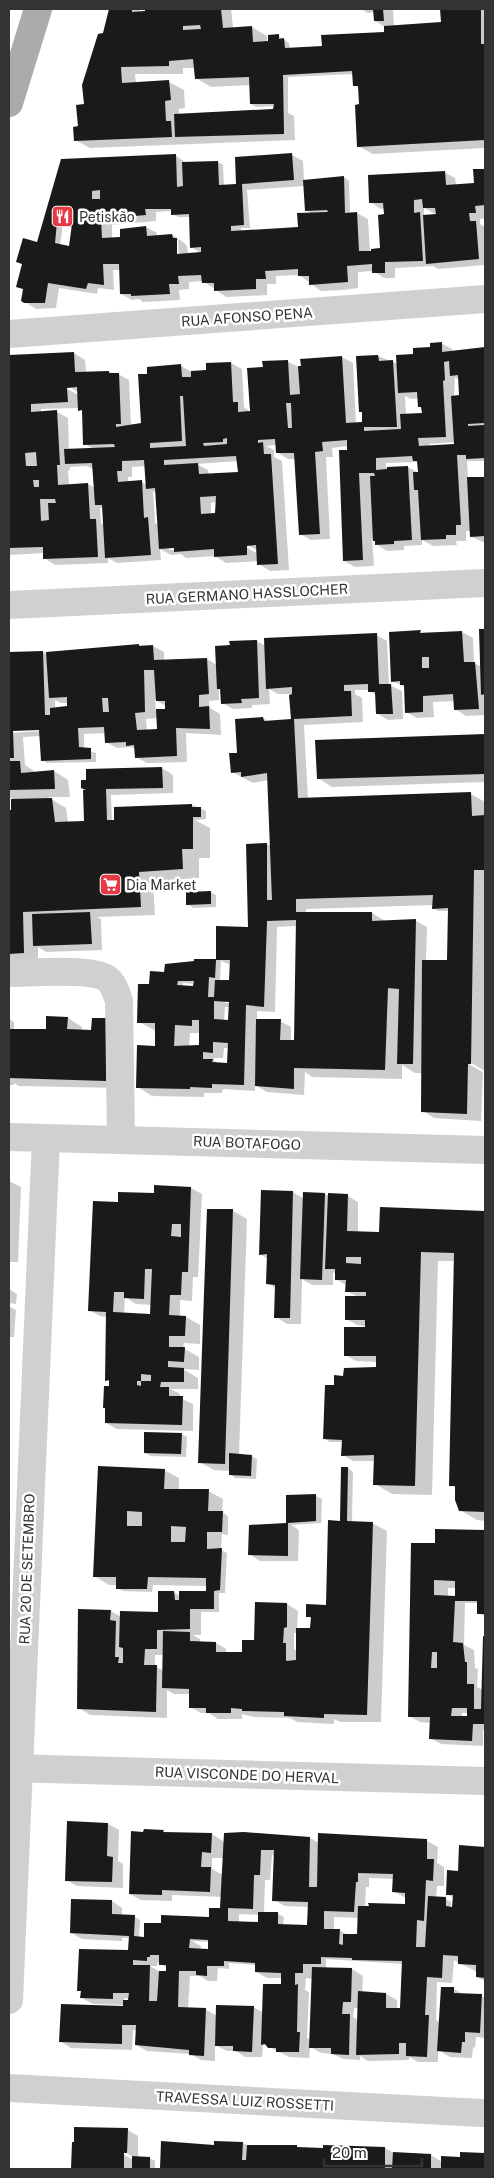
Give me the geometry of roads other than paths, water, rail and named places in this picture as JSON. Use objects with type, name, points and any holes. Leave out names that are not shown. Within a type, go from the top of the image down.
[{"type":"main road","points":[[9,103],[38,9]]},
{"type":"street","name":"RUA AFONSO PENA","points":[[9,334],[485,299]]},
{"type":"street","name":"RUA GERMANO HASSLOCHER","points":[[9,605],[485,583]]},
{"type":"street","points":[[9,973],[90,973],[106,978],[114,986],[118,1001],[121,1140]]},
{"type":"street","name":"RUA BOTAFOGO","points":[[9,1137],[485,1150]]},
{"type":"street","name":"RUA 20 DE SETEMBRO","points":[[9,2000],[14,1768],[46,1138]]},
{"type":"street","name":"RUA VISCONDE DO HERVAL","points":[[14,1768],[485,1781]]},
{"type":"street","name":"TRAVESSA LUIZ ROSSETTI","points":[[9,2088],[482,2113]]},
{"type":"place","name":"Petiskão","points":[[63,217]]},
{"type":"place","name":"Dia Market","points":[[110,885]]}]
